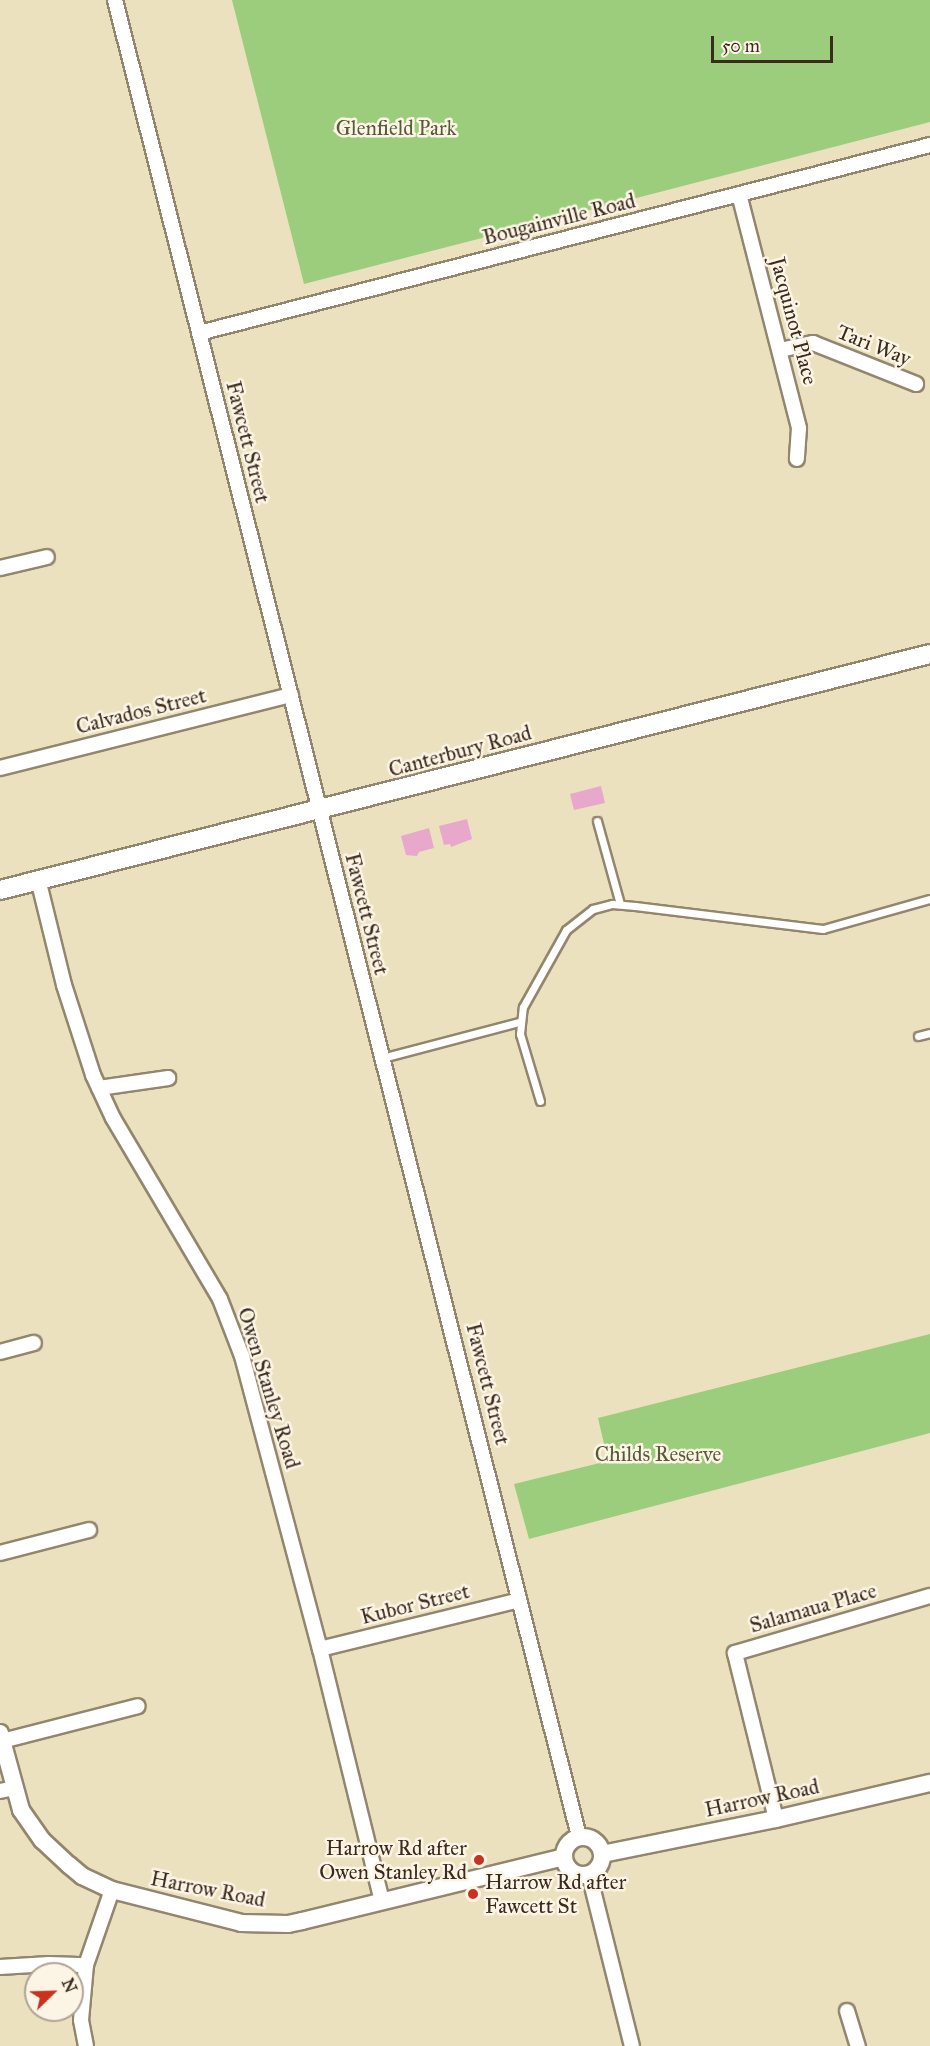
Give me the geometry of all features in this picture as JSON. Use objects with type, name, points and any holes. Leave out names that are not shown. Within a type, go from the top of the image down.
[{"type":"main road","name":"Canterbury Road","points":[[0,890],[930,654]]},
{"type":"street","name":"Fawcett Street","points":[[115,0],[579,1837]]},
{"type":"street","name":"Bougainville Road","points":[[199,333],[930,145]]},
{"type":"street","name":"Jacquinot Place","points":[[738,194],[799,428],[797,459]]},
{"type":"street","name":"Tari Way","points":[[780,350],[813,344],[916,384]]},
{"type":"street","points":[[0,568],[46,557]]},
{"type":"street","name":"Calvados Street","points":[[0,768],[291,695]]},
{"type":"street","name":"Owen Stanley Road","points":[[38,879],[64,985],[99,1088],[113,1119],[220,1299],[239,1346],[320,1648],[382,1901]]},
{"type":"street","points":[[99,1088],[168,1078]]},
{"type":"street","points":[[0,1352],[34,1343]]},
{"type":"street","points":[[0,1553],[89,1530]]},
{"type":"street","name":"Salamaua Place","points":[[776,1819],[735,1653],[930,1596]]},
{"type":"street","name":"Kubor Street","points":[[320,1648],[519,1600]]},
{"type":"street","points":[[1,1737],[138,1706]]},
{"type":"street","name":"Harrow Road","points":[[1,1737],[7,1790],[27,1821],[52,1852],[82,1876],[112,1890],[256,1925],[302,1921],[564,1857]]},
{"type":"street","name":"Harrow Road","points":[[602,1854],[776,1819],[930,1784]]},
{"type":"street","points":[[579,1837],[592,1839],[602,1854],[598,1869],[589,1875],[579,1875],[570,1870],[564,1857],[566,1846],[579,1837]]},
{"type":"street","points":[[589,1875],[632,2046]]},
{"type":"street","points":[[86,2046],[81,2020],[86,1965],[112,1890]]},
{"type":"street","points":[[0,1967],[49,1964],[86,1965]]},
{"type":"street","points":[[847,2011],[858,2046]]},
{"type":"lane","points":[[597,821],[620,904]]},
{"type":"lane","points":[[540,1101],[524,1048],[519,1022],[528,993],[566,930],[593,909],[620,904],[823,928],[930,899]]},
{"type":"lane","points":[[382,1058],[519,1022]]},
{"type":"lane","points":[[918,1036],[930,1033]]},
{"type":"green space","name":"Glenfield Park","points":[[232,0],[930,0],[930,122],[304,284]]},
{"type":"green space","name":"Childs Reserve","points":[[930,1334],[930,1433],[529,1539],[514,1484],[608,1461],[598,1418]]},
{"type":"building","points":[[601,786],[605,803],[574,810],[570,794]]},
{"type":"building","points":[[467,819],[472,839],[451,847],[450,844],[444,845],[439,826]]},
{"type":"building","points":[[429,828],[434,848],[419,852],[417,856],[406,855],[401,836]]},
{"type":"place","name":"Harrow Rd after Owen Stanley Rd","points":[[479,1860]]},
{"type":"place","name":"Harrow Rd after Fawcett St","points":[[473,1894]]}]
